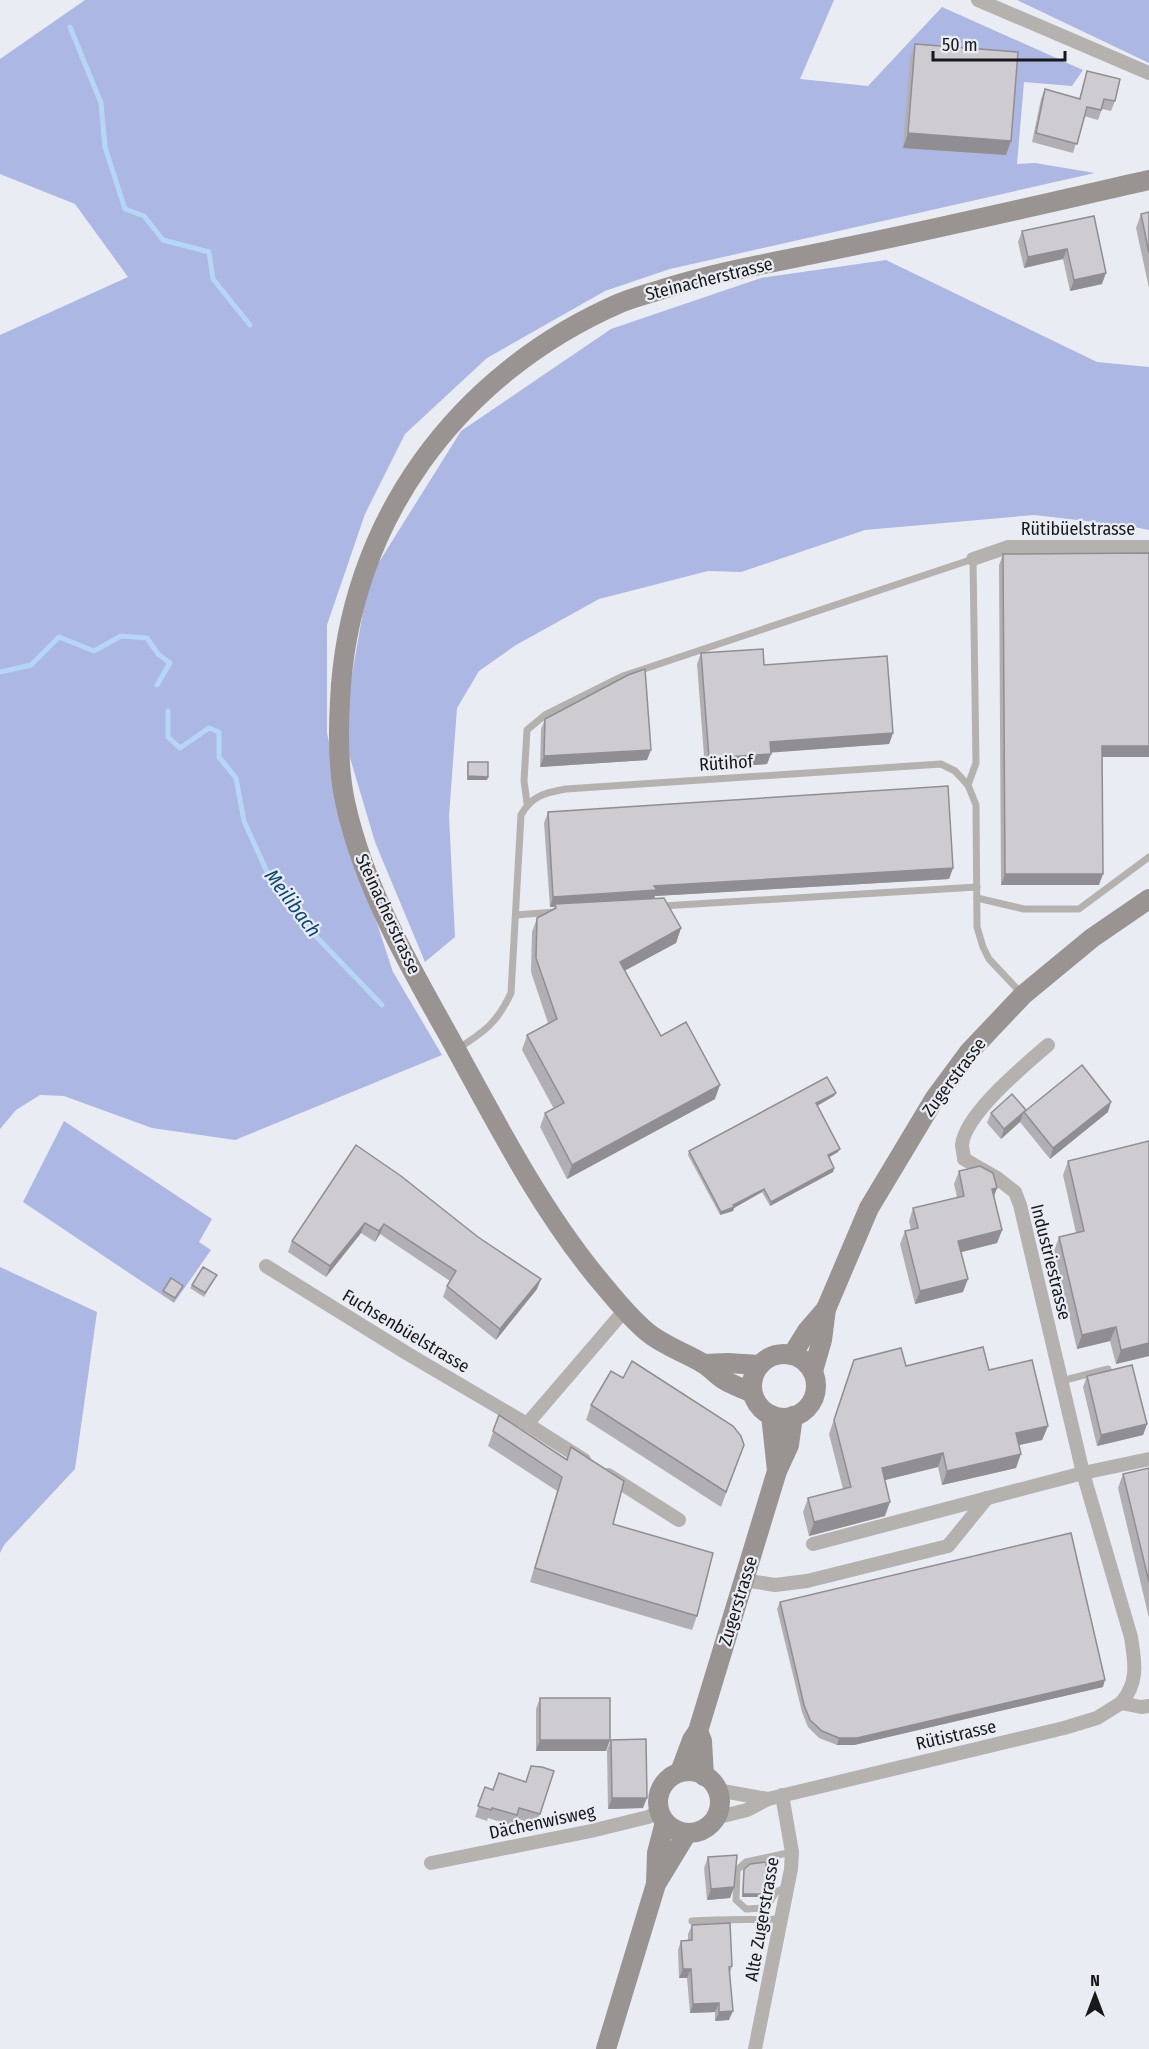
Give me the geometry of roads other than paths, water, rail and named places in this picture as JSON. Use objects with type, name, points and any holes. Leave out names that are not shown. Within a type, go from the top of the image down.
[{"type":"street","points":[[978,0],[1149,73]]},
{"type":"street","name":"Steinacherstrasse","points":[[753,1393],[723,1380],[704,1364],[650,1336],[624,1311],[572,1246],[517,1158],[457,1050],[370,882],[356,848],[344,800],[340,756],[341,673],[359,587],[385,522],[404,487],[447,427],[499,376],[567,329],[625,301],[703,277],[1149,180]]},
{"type":"street","name":"Rütibüelstrasse","points":[[973,559],[1008,546],[1149,547]]},
{"type":"street","name":"Zugerstrasse","points":[[813,1371],[822,1340],[826,1309],[869,1209],[915,1130],[969,1052],[1023,995],[1092,938],[1149,899]]},
{"type":"street","name":"Industriestrasse","points":[[1048,1045],[1009,1079],[983,1106],[966,1133],[962,1145],[964,1159],[997,1178],[1015,1192],[1020,1205],[1083,1473],[1133,1648],[1134,1679],[1130,1693],[1121,1703]]},
{"type":"street","name":"Fuchsenbüelstrasse","points":[[266,1266],[527,1424],[679,1520]]},
{"type":"street","name":"Zugerstrasse","points":[[792,1355],[807,1330],[826,1309]]},
{"type":"street","points":[[527,1424],[624,1311]]},
{"type":"street","points":[[792,1355],[804,1361],[813,1371],[816,1383],[814,1395],[804,1410],[793,1416],[786,1418],[771,1415],[759,1406],[753,1393],[753,1378],[759,1365],[771,1356],[792,1355]]},
{"type":"street","name":"Steinacherstrasse","points":[[704,1364],[759,1365]]},
{"type":"street","name":"Zugerstrasse","points":[[771,1415],[777,1471]]},
{"type":"street","name":"Zugerstrasse","points":[[680,1772],[692,1740],[698,1731],[777,1471],[789,1445],[793,1416]]},
{"type":"street","points":[[813,1544],[1083,1473],[1149,1459]]},
{"type":"street","points":[[744,1580],[775,1585],[807,1581],[948,1545],[987,1498]]},
{"type":"street","points":[[1121,1703],[1141,1707],[1149,1706]]},
{"type":"street","name":"Rütistrasse","points":[[715,1818],[747,1810],[775,1797],[1064,1728],[1097,1718],[1121,1703]]},
{"type":"street","name":"Zugerstrasse","points":[[698,1731],[711,1783]]},
{"type":"street","points":[[656,1884],[662,1817],[658,1802],[659,1792],[671,1776],[680,1772],[689,1771],[711,1783],[719,1809],[715,1818],[703,1829],[687,1833],[673,1828],[662,1817]]},
{"type":"street","name":"Rütistrasse","points":[[711,1783],[775,1797]]},
{"type":"street","name":"Alte Zugerstrasse","points":[[755,2049],[789,1886],[792,1852],[775,1797]]},
{"type":"street","name":"Dächenwisweg","points":[[430,1863],[662,1817]]},
{"type":"street","points":[[606,2049],[656,1884],[687,1833]]},
{"type":"lane","points":[[457,1050],[488,1029],[503,1011],[512,993],[521,815],[527,803],[524,781],[527,730],[545,715],[623,676],[973,559],[976,763],[968,785],[976,804],[977,927],[989,959],[1023,995]]},
{"type":"lane","name":"Rütihof","points":[[527,803],[543,794],[566,789],[941,764],[955,771],[968,785]]},
{"type":"lane","points":[[977,898],[1024,909],[1079,909],[1149,857]]},
{"type":"lane","points":[[655,906],[977,887]]},
{"type":"lane","points":[[516,915],[561,912]]},
{"type":"lane","points":[[1061,1381],[1108,1369]]},
{"type":"lane","points":[[789,1886],[776,1892],[766,1908],[746,1909],[736,1900],[737,1870],[746,1862],[792,1852]]},
{"type":"lane","points":[[692,1921],[782,1918]]},
{"type":"waterway","points":[[70,27],[101,103],[105,147],[125,209],[144,216],[163,240],[209,252],[213,279],[250,325]]},
{"type":"waterway","name":"Meilibach","points":[[0,672],[31,665],[59,637],[94,651],[121,636],[147,638],[158,654],[170,663],[157,685]]},
{"type":"waterway","name":"Meilibach","points":[[168,711],[168,737],[180,748],[209,728],[219,732],[219,757],[236,778],[244,821],[272,883],[290,895],[307,927],[382,1005]]}]
